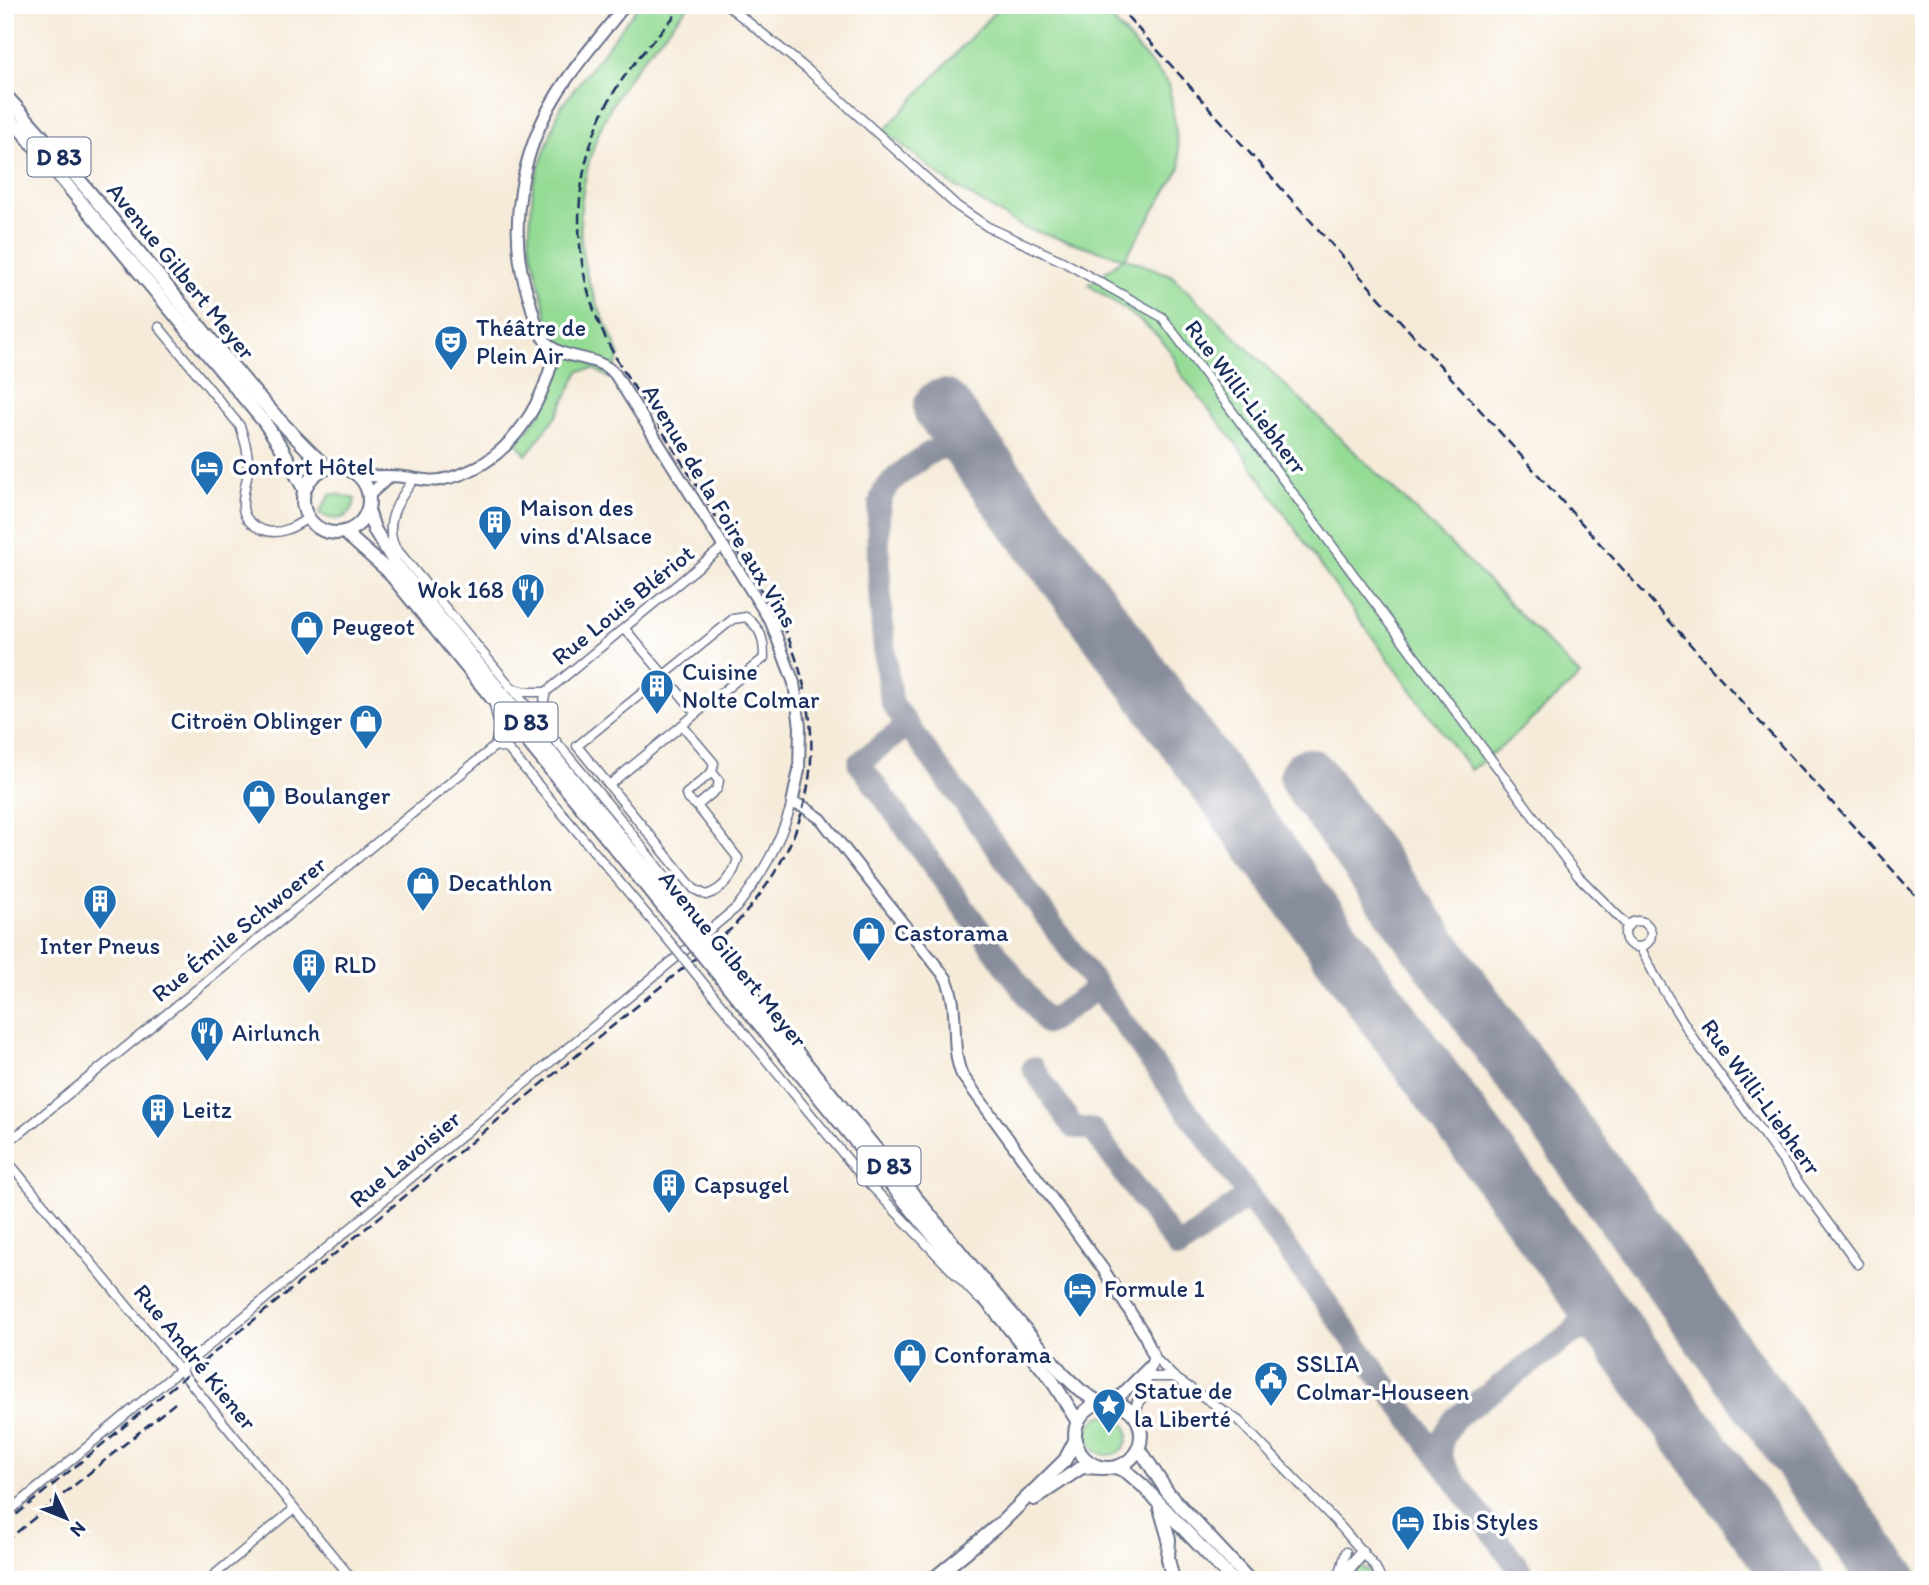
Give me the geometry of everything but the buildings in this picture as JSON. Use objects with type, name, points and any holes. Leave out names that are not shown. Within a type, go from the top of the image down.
[{"type":"main road","name":"Avenue Gilbert Meyer","points":[[6,99],[21,130]]},
{"type":"main road","name":"Avenue Gilbert Meyer","points":[[6,99],[68,167],[289,433],[327,468],[344,467],[359,476]]},
{"type":"main road","name":"Avenue Gilbert Meyer","points":[[5,115],[21,130],[265,423],[304,489],[303,507],[308,518],[324,531],[344,532],[387,570],[494,701],[691,932]]},
{"type":"main road","points":[[304,489],[313,475],[327,468]]},
{"type":"main road","points":[[359,476],[369,495]]},
{"type":"main road","name":"Avenue Gilbert Meyer","points":[[369,495],[368,510],[374,529],[394,563],[1051,1379],[1078,1422]]},
{"type":"main road","points":[[344,532],[359,523],[368,510]]},
{"type":"main road","name":"Avenue Gilbert Meyer","points":[[713,960],[1063,1374],[1081,1391],[1100,1403]]},
{"type":"main road","points":[[932,1580],[1002,1522],[1075,1471],[1082,1467],[1125,1464],[1139,1448],[1141,1430],[1134,1413],[1114,1402],[1100,1403],[1083,1413],[1078,1422],[1076,1439],[1065,1460],[1002,1522]]},
{"type":"main road","points":[[1076,1439],[1085,1458],[1093,1464],[1131,1475],[1232,1580]]},
{"type":"main road","points":[[1139,1448],[1168,1493],[1249,1580]]},
{"type":"main road","points":[[1158,1501],[1170,1539],[1168,1559],[1173,1580]]},
{"type":"main road","points":[[1340,1580],[1363,1555]]},
{"type":"street","points":[[359,476],[439,480],[454,475],[489,459],[523,428],[535,409],[546,386],[555,350],[542,336],[523,280],[517,225],[521,188],[528,160],[556,94],[625,5]]},
{"type":"street","name":"Rue Willi-Liebherr","points":[[727,5],[808,70],[957,206],[988,227],[1062,261],[1162,317],[1578,876],[1628,926]]},
{"type":"street","points":[[159,327],[240,426],[247,446],[248,470],[242,500],[244,516],[254,526],[273,533],[292,528],[308,518]]},
{"type":"street","name":"Avenue de la Foire aux Vins","points":[[555,350],[597,361],[615,374],[771,622],[794,683],[800,727],[799,769],[792,803]]},
{"type":"street","points":[[369,495],[388,478]]},
{"type":"street","name":"Avenue Gilbert Meyer","points":[[414,479],[393,515],[389,533],[395,547],[618,816],[679,895],[691,932]]},
{"type":"street","name":"Rue Louis Blériot","points":[[545,692],[724,546]]},
{"type":"street","points":[[609,785],[764,657],[764,641],[759,627],[746,617],[733,619],[577,746],[694,889],[706,895],[717,892],[735,869],[738,858],[697,806],[687,798],[686,794],[712,772],[714,763],[682,725]]},
{"type":"street","points":[[625,629],[696,713]]},
{"type":"street","points":[[511,688],[524,692],[545,692],[542,725]]},
{"type":"street","points":[[494,701],[499,728],[495,746],[508,749],[858,1172],[968,1289],[998,1316]]},
{"type":"street","name":"Rue Émile Schwoerer","points":[[6,1140],[23,1131],[495,746]]},
{"type":"street","points":[[697,806],[717,789],[719,782],[712,772]]},
{"type":"street","points":[[586,778],[609,785]]},
{"type":"street","points":[[609,785],[618,816]]},
{"type":"street","points":[[792,803],[804,807],[821,819],[946,978],[954,1004],[958,1064],[962,1075],[1103,1269],[1144,1334],[1152,1361],[1134,1413]]},
{"type":"street","name":"Rue Lavoisier","points":[[5,1515],[736,908],[769,863],[782,837],[792,803]]},
{"type":"street","name":"Rue Willi-Liebherr","points":[[1640,947],[1650,940],[1649,928],[1639,921],[1628,926],[1625,934],[1628,943],[1640,947],[1693,1038],[1858,1264]]},
{"type":"street","points":[[6,1140],[10,1150],[6,1159]]},
{"type":"street","name":"Rue André Kiener","points":[[6,1159],[354,1580]]},
{"type":"street","points":[[1152,1361],[1239,1421],[1341,1527],[1376,1568],[1381,1580]]},
{"type":"street","points":[[1114,1402],[1152,1361]]},
{"type":"street","points":[[1148,1377],[1174,1377]]},
{"type":"street","points":[[208,1580],[295,1509]]},
{"type":"street","points":[[1340,1580],[1346,1552]]},
{"type":"green space","points":[[639,5],[689,5],[645,56],[622,88],[600,130],[586,176],[581,224],[586,272],[620,356],[609,378],[594,369],[579,371],[557,415],[526,455],[517,443],[542,411],[559,368],[529,241],[533,184],[560,108]]},
{"type":"green space","points":[[1001,5],[1099,5],[1169,84],[1181,167],[1125,258],[1171,275],[1470,563],[1580,676],[1498,750],[1470,770],[1329,578],[1238,446],[1180,373],[1166,346],[1142,322],[1088,285],[1124,258],[1024,228],[951,184],[884,131]]},
{"type":"green space","points":[[330,495],[355,499],[347,515],[337,519],[319,513]]},
{"type":"green space","points":[[1108,1415],[1116,1416],[1122,1421],[1127,1427],[1127,1443],[1122,1449],[1116,1454],[1108,1455],[1100,1454],[1094,1449],[1089,1443],[1088,1435],[1089,1427],[1094,1421],[1100,1416]]},
{"type":"green space","points":[[1358,1567],[1370,1571],[1373,1580],[1347,1580]]},
{"type":"taxiway","points":[[983,462],[962,449],[940,448],[901,473],[882,496],[878,534],[880,599],[893,705],[1527,1580]]},
{"type":"taxiway","points":[[907,726],[859,763],[1047,1023],[1098,988]]},
{"type":"taxiway","points":[[1033,1068],[1073,1127],[1093,1130],[1178,1248],[1239,1202],[1247,1201],[1256,1205]]},
{"type":"taxiway","points":[[1571,1334],[1580,1322],[1583,1310],[1579,1282]]},
{"type":"taxiway","points":[[1445,1466],[1441,1456],[1442,1440],[1454,1419],[1571,1334],[1585,1329],[1598,1329],[1623,1342]]},
{"type":"runway","points":[[942,408],[1101,621],[1795,1580]]},
{"type":"runway","points":[[1308,777],[1889,1580]]},
{"type":"railway","points":[[5,1524],[731,929],[760,895],[782,859],[798,823],[808,786],[811,747],[808,708],[799,667],[783,626],[614,354],[593,307],[585,281],[581,253],[580,197],[591,142],[601,116],[630,69],[684,5]]},
{"type":"railway","points":[[1117,5],[1924,905]]},
{"type":"railway","points":[[5,1542],[175,1403]]},
{"type":"place","name":"Théâtre de Plein Air","points":[[451,372]]},
{"type":"place","name":"Confort Hôtel","points":[[207,497]]},
{"type":"place","name":"Maison des vins d'Alsace","points":[[495,552]]},
{"type":"place","name":"Wok 168","points":[[528,620]]},
{"type":"place","name":"Peugeot","points":[[307,657]]},
{"type":"place","name":"Cuisine Nolte Colmar","points":[[657,716]]},
{"type":"place","name":"Citroën Oblinger","points":[[366,751]]},
{"type":"place","name":"Boulanger","points":[[259,826]]},
{"type":"place","name":"Decathlon","points":[[423,913]]},
{"type":"place","name":"Inter Pneus","points":[[100,931]]},
{"type":"place","name":"Castorama","points":[[869,963]]},
{"type":"place","name":"RLD","points":[[309,995]]},
{"type":"place","name":"Airlunch","points":[[207,1063]]},
{"type":"place","name":"Leitz","points":[[158,1140]]},
{"type":"place","name":"Capsugel","points":[[669,1215]]},
{"type":"place","name":"Formule 1","points":[[1080,1319]]},
{"type":"place","name":"Conforama","points":[[910,1385]]},
{"type":"place","name":"SSLIA Colmar-Houseen","points":[[1271,1408]]},
{"type":"place","name":"Statue de la Liberté","points":[[1109,1435]]},
{"type":"place","name":"Ibis Styles","points":[[1408,1552]]}]
